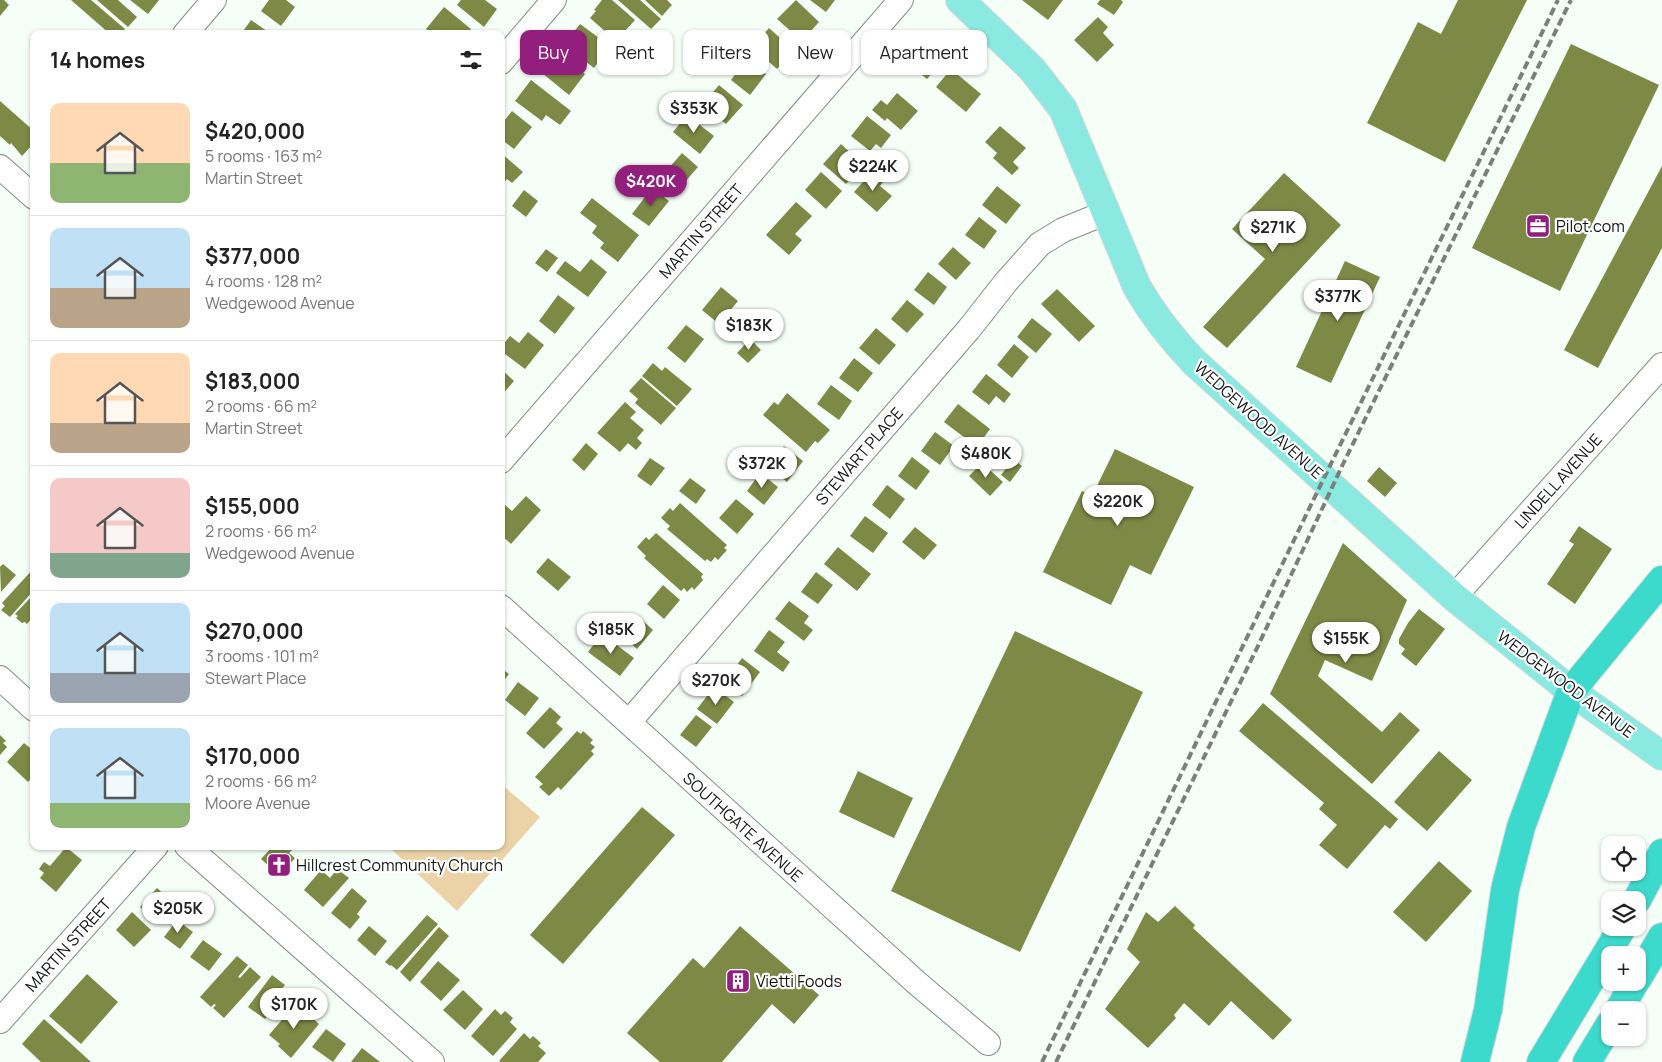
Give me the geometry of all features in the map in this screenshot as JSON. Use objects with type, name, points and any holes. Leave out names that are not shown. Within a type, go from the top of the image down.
[{"type":"highway","points":[[1475,1062],[1488,1010],[1505,890],[1518,836],[1571,691],[1662,580]]},
{"type":"highway","points":[[1642,891],[1662,853]]},
{"type":"highway","points":[[1541,1062],[1617,936]]},
{"type":"highway","points":[[1646,964],[1662,937]]},
{"type":"highway","points":[[1587,1062],[1601,1039]]},
{"type":"main road","name":"WEDGEWOOD AVENUE","points":[[960,0],[1032,69],[1063,109],[1137,288],[1146,304],[1181,348],[1194,362],[1454,597],[1571,691],[1662,756]]},
{"type":"street","points":[[188,30],[214,0]]},
{"type":"street","points":[[505,57],[554,0]]},
{"type":"street","name":"MARTIN STREET","points":[[505,456],[900,0]]},
{"type":"street","points":[[0,167],[30,193]]},
{"type":"street","name":"STEWART PLACE","points":[[629,722],[969,329],[1006,282],[1040,244],[1063,230],[1105,213]]},
{"type":"street","name":"LINDELL AVENUE","points":[[1454,597],[1662,365]]},
{"type":"street","name":"SOUTHGATE AVENUE","points":[[505,611],[752,836],[946,1009],[988,1043]]},
{"type":"street","points":[[0,678],[30,705]]},
{"type":"street","name":"MARTIN STREET","points":[[0,1021],[152,850]]},
{"type":"street","points":[[192,850],[432,1062]]},
{"type":"shaded area","name":"Hillcrest Community Church","points":[[505,787],[540,817],[457,911],[392,850],[505,850]]},
{"type":"building","points":[[0,0],[4,0],[9,5],[0,16]]},
{"type":"building","points":[[71,0],[91,0],[125,29],[105,30]]},
{"type":"building","points":[[97,0],[118,0],[137,17],[128,27]]},
{"type":"building","points":[[130,0],[159,0],[148,14]]},
{"type":"building","points":[[269,0],[286,0],[295,7],[281,26],[261,11]]},
{"type":"building","points":[[461,0],[485,0],[497,9],[484,27],[457,5]]},
{"type":"building","points":[[602,0],[612,0],[635,20],[626,30],[604,30],[590,18],[596,11],[594,10]]},
{"type":"building","points":[[618,0],[640,0],[661,19],[651,29]]},
{"type":"building","points":[[645,0],[667,0],[672,5],[662,16]]},
{"type":"building","points":[[796,0],[819,22],[812,30],[790,30],[777,19]]},
{"type":"building","points":[[810,0],[835,0],[826,12]]},
{"type":"building","points":[[1022,0],[1063,0],[1048,20]]},
{"type":"building","points":[[1100,0],[1121,0],[1123,2],[1114,15],[1097,4]]},
{"type":"building","points":[[1458,0],[1527,0],[1445,162],[1367,123],[1418,22],[1441,34]]},
{"type":"building","points":[[444,7],[471,29],[427,30],[426,29]]},
{"type":"building","points":[[1098,17],[1108,27],[1103,33],[1114,45],[1097,62],[1074,40]]},
{"type":"building","points":[[251,20],[265,30],[244,30]]},
{"type":"building","points":[[580,24],[597,36],[597,64],[594,68],[587,63],[587,30],[575,30]]},
{"type":"building","points":[[769,28],[779,37],[779,67],[777,69],[769,62],[769,30],[767,30]]},
{"type":"building","points":[[1571,44],[1659,85],[1560,291],[1472,248]]},
{"type":"building","points":[[544,75],[584,75],[569,95]]},
{"type":"building","points":[[735,75],[765,75],[750,95],[731,80]]},
{"type":"building","points":[[922,75],[930,75],[927,79]]},
{"type":"building","points":[[946,75],[958,75],[981,94],[966,112],[936,87]]},
{"type":"building","points":[[531,80],[571,111],[560,125],[546,115],[542,121],[515,101]]},
{"type":"building","points":[[719,85],[743,105],[726,124],[703,104]]},
{"type":"building","points":[[897,93],[918,111],[901,130],[887,118],[885,121],[872,110],[881,100],[887,105]]},
{"type":"building","points":[[0,101],[30,127],[30,147],[22,156],[11,143],[10,145],[0,136]]},
{"type":"building","points":[[512,111],[532,127],[514,149],[505,142],[505,120]]},
{"type":"building","points":[[687,115],[714,136],[700,154],[673,132]]},
{"type":"building","points":[[867,116],[891,135],[881,148],[876,144],[870,151],[851,136]]},
{"type":"building","points":[[1000,126],[1026,148],[1013,162],[1019,168],[1012,175],[993,158],[997,153],[985,142]]},
{"type":"building","points":[[841,144],[852,154],[849,158],[861,168],[846,184],[823,164]]},
{"type":"building","points":[[682,153],[698,167],[677,191],[661,177]]},
{"type":"building","points":[[505,156],[523,172],[512,183],[507,179],[505,181]]},
{"type":"building","points":[[1662,166],[1662,248],[1598,368],[1564,350]]},
{"type":"building","points":[[821,172],[842,191],[826,209],[805,190]]},
{"type":"building","points":[[872,172],[883,182],[880,186],[892,196],[877,212],[854,192]]},
{"type":"building","points":[[1284,173],[1341,225],[1227,348],[1203,327],[1265,259],[1232,229]]},
{"type":"building","points":[[997,186],[1021,205],[1006,224],[982,205]]},
{"type":"building","points":[[652,188],[669,201],[649,226],[632,214]]},
{"type":"building","points":[[524,190],[538,201],[526,217],[512,206]]},
{"type":"building","points":[[592,198],[639,235],[618,262],[600,248],[604,243],[592,233],[597,226],[580,213]]},
{"type":"building","points":[[796,202],[812,216],[795,234],[802,240],[789,255],[766,235]]},
{"type":"building","points":[[979,217],[997,231],[984,249],[965,235]]},
{"type":"building","points":[[953,247],[971,263],[956,280],[938,264]]},
{"type":"building","points":[[546,249],[558,258],[547,272],[535,263]]},
{"type":"building","points":[[591,259],[607,272],[588,297],[556,273],[565,261],[580,272]]},
{"type":"building","points":[[1345,261],[1380,277],[1331,383],[1296,367]]},
{"type":"building","points":[[928,272],[947,287],[934,305],[914,290]]},
{"type":"building","points":[[721,287],[738,301],[719,324],[702,310]]},
{"type":"building","points":[[1057,289],[1095,326],[1079,342],[1041,304]]},
{"type":"building","points":[[558,295],[575,308],[555,334],[539,321]]},
{"type":"building","points":[[907,300],[924,314],[907,333],[891,319]]},
{"type":"building","points":[[1032,318],[1052,334],[1036,353],[1017,337]]},
{"type":"building","points":[[686,325],[704,339],[685,363],[667,348]]},
{"type":"building","points":[[876,328],[896,345],[879,365],[859,348]]},
{"type":"building","points":[[528,332],[544,345],[525,369],[505,354],[505,342],[510,336],[519,343]]},
{"type":"building","points":[[750,339],[761,350],[748,363],[737,353]]},
{"type":"building","points":[[1014,344],[1029,357],[1012,378],[997,365]]},
{"type":"building","points":[[854,358],[873,373],[858,392],[839,378]]},
{"type":"building","points":[[653,363],[662,371],[665,367],[692,389],[677,406],[642,376]]},
{"type":"building","points":[[505,373],[514,381],[505,391]]},
{"type":"building","points":[[986,374],[1011,394],[1004,403],[996,396],[989,405],[972,392]]},
{"type":"building","points":[[641,378],[676,408],[661,425],[635,403],[638,399],[629,391]]},
{"type":"building","points":[[831,385],[852,401],[839,420],[817,404]]},
{"type":"building","points":[[787,393],[830,430],[818,443],[815,441],[806,452],[763,415],[774,402],[778,405]]},
{"type":"building","points":[[625,402],[636,412],[630,418],[644,430],[637,438],[642,443],[636,450],[628,443],[620,452],[597,433]]},
{"type":"building","points":[[958,404],[990,429],[977,447],[944,422]]},
{"type":"building","points":[[935,432],[954,446],[940,465],[921,451]]},
{"type":"building","points":[[586,443],[598,454],[584,471],[572,460]]},
{"type":"building","points":[[784,446],[803,461],[787,482],[767,466]]},
{"type":"building","points":[[1115,449],[1194,487],[1151,575],[1130,565],[1111,605],[1043,572],[1082,491],[1092,496]]},
{"type":"building","points":[[912,457],[930,471],[916,490],[898,476]]},
{"type":"building","points":[[650,458],[665,468],[651,486],[637,476]]},
{"type":"building","points":[[1013,459],[1022,466],[1010,482],[1001,475]]},
{"type":"building","points":[[982,463],[1003,482],[990,496],[969,476]]},
{"type":"building","points":[[1379,467],[1397,483],[1385,497],[1367,481]]},
{"type":"building","points":[[760,473],[778,487],[764,505],[747,491]]},
{"type":"building","points":[[690,478],[706,490],[696,504],[679,491]]},
{"type":"building","points":[[887,485],[905,499],[890,519],[872,505]]},
{"type":"building","points":[[526,496],[541,510],[511,544],[505,539],[505,505],[512,511]]},
{"type":"building","points":[[736,499],[754,514],[737,534],[719,518]]},
{"type":"building","points":[[680,503],[727,545],[724,548],[727,550],[718,560],[715,557],[711,562],[707,559],[705,561],[667,529],[670,526],[661,518],[670,508],[673,511]]},
{"type":"building","points":[[865,516],[888,533],[873,553],[850,536]]},
{"type":"building","points":[[1579,526],[1612,549],[1575,604],[1547,584],[1574,544],[1569,541]]},
{"type":"building","points":[[915,527],[937,545],[924,560],[902,542]]},
{"type":"building","points":[[656,533],[703,574],[701,577],[703,580],[694,590],[692,587],[687,592],[684,588],[681,591],[644,558],[646,556],[637,547],[646,537],[649,540]]},
{"type":"building","points":[[1343,543],[1407,600],[1372,681],[1325,660],[1318,676],[1382,732],[1400,712],[1420,730],[1372,784],[1270,694]]},
{"type":"building","points":[[838,547],[871,574],[857,591],[824,564]]},
{"type":"building","points":[[548,558],[571,577],[558,591],[536,572]]},
{"type":"building","points":[[3,564],[16,575],[1,592],[0,567]]},
{"type":"building","points":[[30,572],[30,594],[10,617],[1,610],[5,606],[2,603]]},
{"type":"building","points":[[816,572],[833,585],[818,604],[801,592]]},
{"type":"building","points":[[663,585],[680,600],[664,619],[647,604]]},
{"type":"building","points":[[30,598],[30,621],[27,624],[25,622],[22,623],[16,618],[18,616],[15,614]]},
{"type":"building","points":[[789,601],[809,616],[804,623],[813,630],[804,641],[775,619]]},
{"type":"building","points":[[1419,609],[1445,629],[1416,666],[1401,654],[1405,649],[1399,644],[1399,639]]},
{"type":"building","points":[[639,617],[653,630],[637,649],[622,636]]},
{"type":"building","points":[[769,630],[785,642],[777,652],[790,662],[783,672],[754,651]]},
{"type":"building","points":[[1015,631],[1143,692],[1020,952],[891,891]]},
{"type":"building","points":[[602,634],[634,658],[620,676],[588,652]]},
{"type":"building","points":[[742,658],[760,672],[742,696],[724,683]]},
{"type":"building","points":[[505,671],[509,674],[505,679]]},
{"type":"building","points":[[518,682],[539,698],[525,716],[505,700]]},
{"type":"building","points":[[714,687],[734,702],[717,724],[697,709]]},
{"type":"building","points":[[1263,703],[1398,819],[1390,829],[1385,825],[1347,869],[1319,845],[1337,825],[1319,809],[1324,803],[1239,731]]},
{"type":"building","points":[[550,707],[561,717],[556,723],[563,729],[544,749],[526,733]]},
{"type":"building","points":[[696,715],[712,727],[696,747],[680,735]]},
{"type":"building","points":[[577,731],[581,734],[583,731],[593,740],[590,743],[595,747],[591,751],[594,754],[561,790],[558,787],[549,796],[539,787],[543,784],[535,777]]},
{"type":"building","points":[[0,735],[6,741],[3,743],[7,747],[0,755]]},
{"type":"building","points":[[24,743],[30,748],[30,780],[28,782],[7,762]]},
{"type":"building","points":[[1439,751],[1472,780],[1427,831],[1394,802]]},
{"type":"building","points":[[858,771],[913,798],[894,838],[839,812]]},
{"type":"building","points":[[642,807],[675,835],[563,964],[530,935]]},
{"type":"building","points":[[63,850],[70,850],[82,860],[56,892],[40,878],[44,873],[39,869],[44,862],[50,866]]},
{"type":"building","name":"Hillcrest Community Church","points":[[269,850],[292,850],[289,853],[295,858],[280,876],[261,859]]},
{"type":"building","points":[[1439,861],[1472,891],[1426,942],[1393,912]]},
{"type":"building","points":[[337,869],[349,878],[323,907],[304,890],[321,870],[330,878]]},
{"type":"building","points":[[157,888],[175,905],[158,923],[140,907]]},
{"type":"building","points":[[352,888],[367,901],[357,914],[360,917],[350,929],[331,913]]},
{"type":"building","points":[[1175,906],[1195,925],[1193,928],[1292,1020],[1273,1040],[1231,1001],[1209,1026],[1184,1003],[1174,1015],[1176,1018],[1148,1048],[1105,1009],[1140,962],[1127,949],[1146,912],[1158,922]]},
{"type":"building","points":[[132,912],[151,930],[134,947],[116,930]]},
{"type":"building","points":[[427,915],[438,924],[397,970],[385,962]]},
{"type":"building","points":[[177,920],[193,932],[180,949],[164,937]]},
{"type":"building","points":[[369,926],[387,941],[375,956],[357,940]]},
{"type":"building","name":"Vietti Foods","points":[[740,926],[819,995],[794,1024],[772,1004],[722,1062],[660,1062],[627,1033],[693,958],[704,968]]},
{"type":"building","points":[[439,927],[449,936],[410,982],[400,972]]},
{"type":"building","points":[[203,940],[222,954],[209,971],[190,957]]},
{"type":"building","points":[[237,956],[248,965],[238,977],[240,978],[250,967],[261,977],[224,1018],[213,1008],[216,1005],[214,1004],[211,1007],[200,997]]},
{"type":"building","points":[[438,961],[460,980],[441,1001],[420,982]]},
{"type":"building","points":[[87,974],[118,1002],[81,1044],[49,1016]]},
{"type":"building","points":[[272,975],[285,985],[281,990],[289,997],[278,1012],[274,1008],[265,1019],[248,1007]]},
{"type":"building","points":[[463,990],[483,1009],[465,1030],[443,1010]]},
{"type":"building","points":[[297,1002],[306,1009],[302,1014],[304,1017],[307,1013],[319,1024],[291,1058],[278,1046],[280,1044],[269,1035]]},
{"type":"building","points":[[495,1009],[501,1015],[505,1011],[513,1018],[510,1022],[517,1029],[493,1056],[471,1036]]},
{"type":"building","points":[[44,1019],[91,1062],[41,1062],[22,1044]]},
{"type":"building","points":[[326,1029],[346,1044],[333,1062],[312,1047]]},
{"type":"building","points":[[524,1033],[530,1039],[533,1036],[541,1043],[538,1046],[546,1053],[538,1062],[499,1061]]},
{"type":"building","points":[[362,1048],[380,1062],[351,1062]]},
{"type":"railway","points":[[1042,1062],[1323,480],[1558,0]]},
{"type":"railway","points":[[1056,1062],[1257,648],[1343,464],[1571,0]]},
{"type":"place","name":"Pilot.com","points":[[1538,226]]},
{"type":"place","name":"Hillcrest Community Church","points":[[279,865]]},
{"type":"place","name":"Vietti Foods","points":[[738,981]]}]
